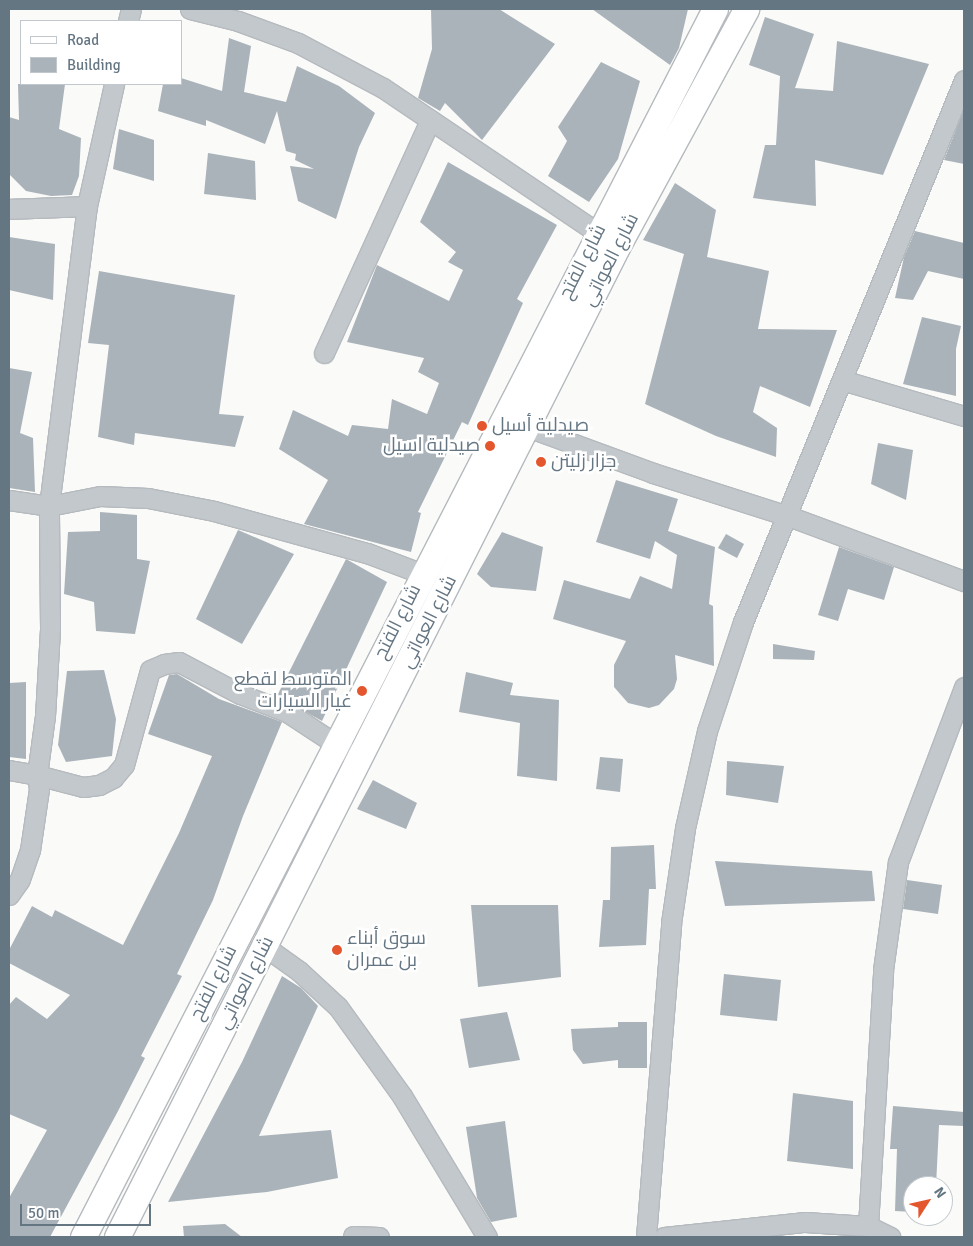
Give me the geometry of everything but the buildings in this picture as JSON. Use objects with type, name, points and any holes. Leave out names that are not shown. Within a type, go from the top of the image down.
[{"type":"main road","name":"شارع الفتح","points":[[83,1237],[598,233],[715,9]]},
{"type":"main road","name":"شارع العواتي","points":[[117,1237],[617,247],[746,9]]},
{"type":"street","points":[[190,9],[239,15],[298,43],[383,88],[598,233]]},
{"type":"street","points":[[646,1237],[671,923],[685,828],[708,731],[743,622],[788,516],[964,80]]},
{"type":"street","points":[[9,895],[20,879],[30,850],[39,789],[37,775],[46,716],[50,628],[49,506],[87,206],[114,85]]},
{"type":"street","points":[[324,353],[430,120]]},
{"type":"street","points":[[9,209],[87,206]]},
{"type":"street","points":[[842,380],[964,416]]},
{"type":"street","points":[[503,418],[653,473],[788,516],[964,581]]},
{"type":"street","points":[[9,500],[49,506],[100,496],[148,498],[214,511],[367,553],[423,574]]},
{"type":"street","points":[[9,770],[83,787],[99,785],[113,778],[124,765],[150,670],[179,662],[240,694],[287,712],[335,746],[360,758]]},
{"type":"street","points":[[868,1226],[883,970],[898,862],[964,687]]},
{"type":"street","points":[[264,946],[298,971],[338,1007],[402,1096],[487,1237]]},
{"type":"street","points":[[664,1237],[805,1222],[868,1226],[890,1237]]},
{"type":"street","points":[[348,1237],[379,1237]]},
{"type":"place","name":"صيدلية أسيل","points":[[482,426]]},
{"type":"place","name":"صيدلية اسيل","points":[[490,446]]},
{"type":"place","name":"جزار زليتن","points":[[541,462]]},
{"type":"place","name":"المتوسط لقطع غيار السيارات","points":[[362,691]]},
{"type":"place","name":"سوق أبناء بن عمران","points":[[337,950]]}]
